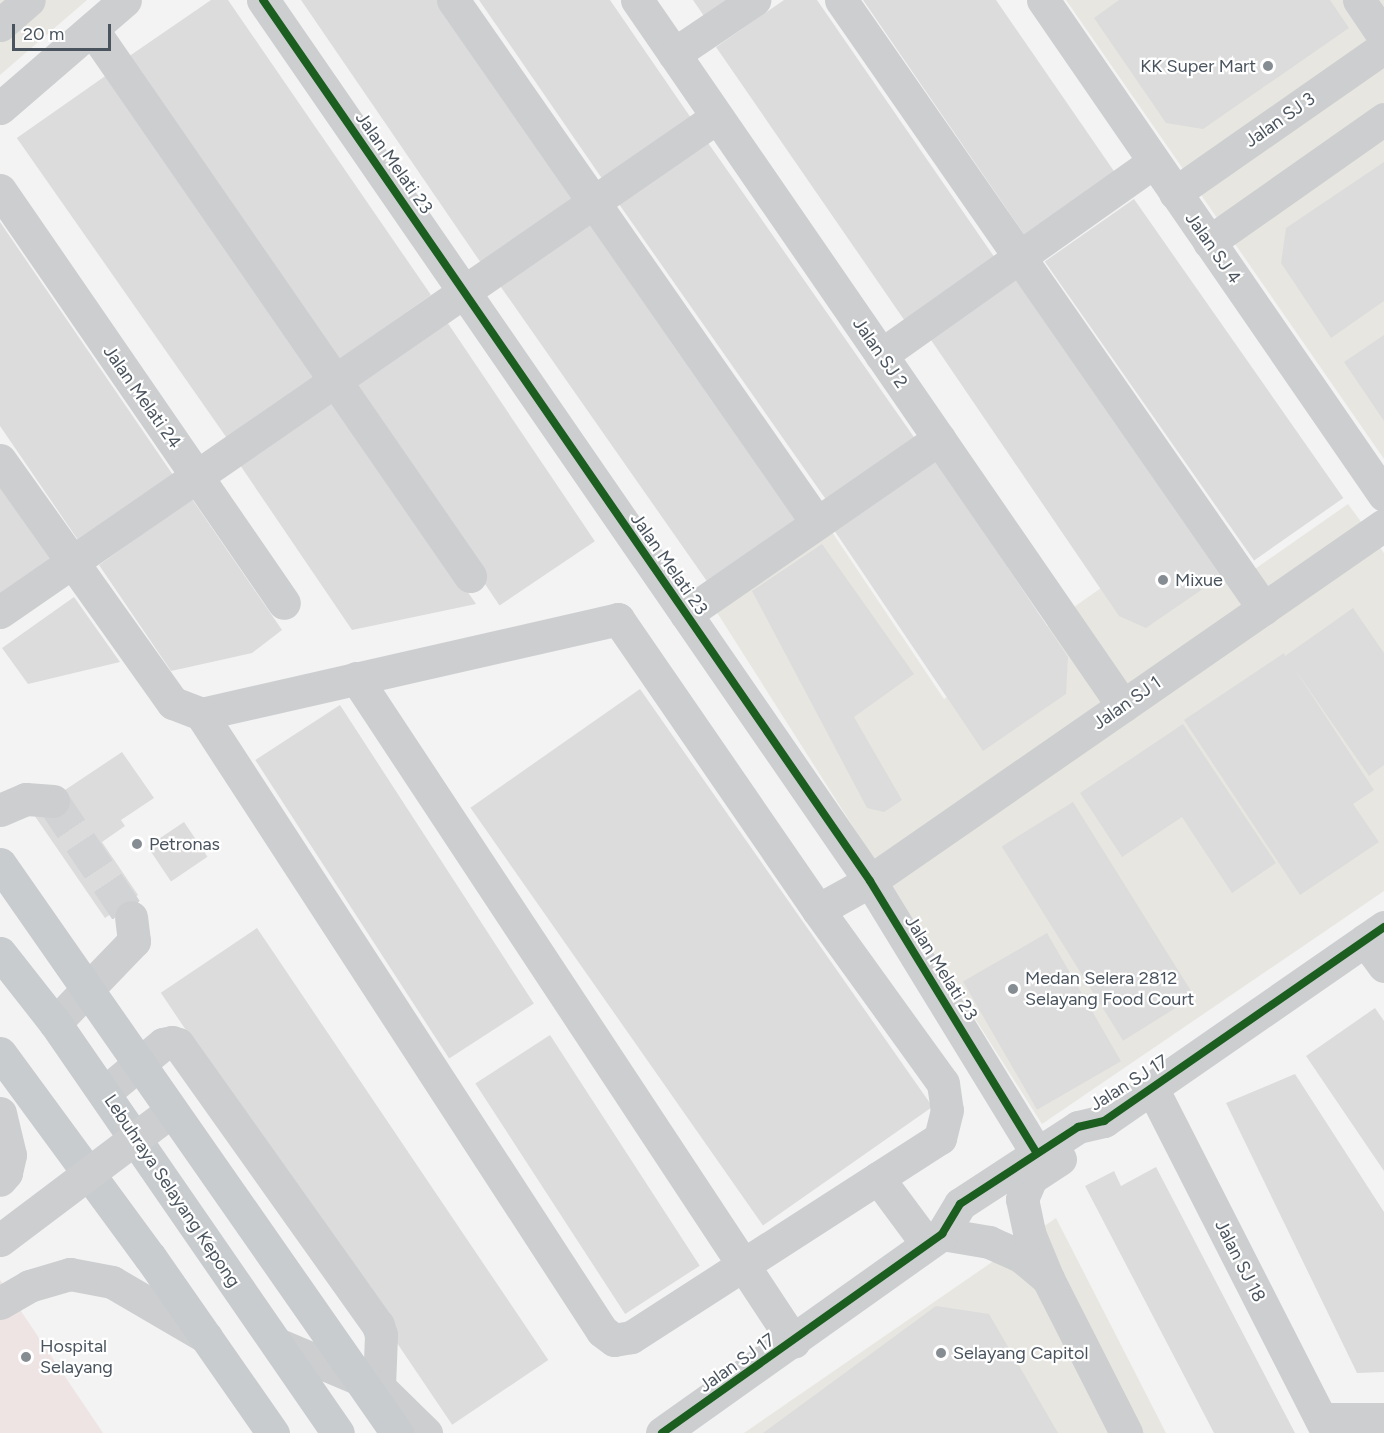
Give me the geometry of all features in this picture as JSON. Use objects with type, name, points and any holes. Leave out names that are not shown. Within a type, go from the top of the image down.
[{"type":"main road","points":[[0,864],[397,1433]]},
{"type":"main road","name":"Lebuhraya Selayang Kepong","points":[[0,953],[55,1023],[338,1433]]},
{"type":"main road","points":[[0,1053],[273,1433]]},
{"type":"street","points":[[0,108],[125,0]]},
{"type":"street","name":"Jalan Melati 23","points":[[263,0],[870,881],[1037,1153]]},
{"type":"street","points":[[453,0],[817,523]]},
{"type":"street","name":"Jalan SJ 2","points":[[637,0],[1123,706]]},
{"type":"street","points":[[674,54],[754,0]]},
{"type":"street","points":[[841,0],[1264,609]]},
{"type":"street","name":"Jalan SJ 4","points":[[1043,0],[1384,495]]},
{"type":"street","points":[[1359,0],[1384,37]]},
{"type":"street","points":[[92,29],[470,576]]},
{"type":"street","name":"Jalan SJ 3","points":[[1175,193],[1384,47]]},
{"type":"street","points":[[0,612],[717,117]]},
{"type":"street","points":[[1209,242],[1384,119]]},
{"type":"street","points":[[881,355],[1154,162]]},
{"type":"street","name":"Jalan Melati 24","points":[[0,190],[284,603]]},
{"type":"street","points":[[686,614],[939,439]]},
{"type":"street","points":[[0,460],[173,703],[201,714],[618,619],[818,910],[943,1083],[946,1110],[940,1138],[631,1337],[614,1340],[602,1331],[201,714]]},
{"type":"street","name":"Jalan SJ 1","points":[[818,910],[870,881],[1384,525]]},
{"type":"street","points":[[356,678],[794,1342]]},
{"type":"street","points":[[0,810],[26,799],[53,801]]},
{"type":"street","points":[[55,1023],[134,941],[131,917]]},
{"type":"street","points":[[1375,933],[1384,966]]},
{"type":"street","name":"Jalan SJ 17","points":[[663,1433],[794,1342],[934,1239],[960,1204],[1078,1127],[1104,1121],[1375,933]]},
{"type":"street","points":[[104,1093],[163,1044],[172,1042],[178,1044],[378,1325],[381,1335],[380,1387]]},
{"type":"street","name":"Jalan SJ 18","points":[[1152,1088],[1324,1426]]},
{"type":"street","points":[[0,1240],[171,1111]]},
{"type":"street","points":[[0,1113],[10,1155],[6,1173],[0,1180]]},
{"type":"street","points":[[1104,1121],[1096,1136],[1031,1178],[1022,1199],[1029,1233],[1048,1279],[1126,1433]]},
{"type":"street","points":[[878,1178],[934,1239],[989,1242],[1022,1257],[1048,1279]]},
{"type":"street","points":[[0,1303],[29,1286],[70,1274],[112,1282],[206,1337]]},
{"type":"street","points":[[277,1344],[380,1387],[426,1433]]},
{"type":"street","points":[[1324,1426],[1384,1419]]},
{"type":"shaded area","points":[[0,0],[87,0],[0,75]]},
{"type":"shaded area","points":[[1066,0],[1384,0],[1384,459]]},
{"type":"shaded area","points":[[1348,504],[1384,553],[1384,891],[1042,1124],[716,611],[830,529],[944,699],[1210,511],[1252,571]]},
{"type":"shaded area","points":[[1056,1218],[1166,1433],[744,1433]]},
{"type":"shaded area","name":"Hospital Selayang","points":[[0,1280],[103,1433],[0,1433]]},
{"type":"building","points":[[211,0],[228,0],[431,295],[337,361],[128,57]]},
{"type":"building","points":[[301,0],[440,0],[576,197],[481,263]]},
{"type":"building","points":[[479,0],[610,0],[691,118],[603,180]]},
{"type":"building","points":[[693,0],[733,0],[706,19]]},
{"type":"building","points":[[784,0],[817,0],[997,261],[907,324],[716,47]]},
{"type":"building","points":[[863,0],[996,0],[1118,177],[1028,240]]},
{"type":"building","points":[[1119,0],[1330,0],[1349,28],[1203,129],[1166,123],[1094,18]]},
{"type":"building","points":[[111,72],[322,373],[228,439],[17,138]]},
{"type":"building","points":[[706,140],[917,441],[828,503],[618,202]]},
{"type":"building","points":[[1384,162],[1384,301],[1331,338],[1281,263],[1286,228]]},
{"type":"building","points":[[1134,199],[1343,498],[1254,561],[1045,262]]},
{"type":"building","points":[[593,218],[804,519],[710,585],[499,284]]},
{"type":"building","points":[[0,222],[173,475],[78,540],[0,426]]},
{"type":"building","points":[[1018,275],[1223,575],[1146,628],[1119,616],[929,337]]},
{"type":"building","points":[[445,319],[595,541],[500,605],[350,383]]},
{"type":"building","points":[[1384,335],[1384,421],[1344,362]]},
{"type":"building","points":[[335,399],[476,604],[352,630],[240,465]]},
{"type":"building","points":[[934,458],[1068,657],[1066,694],[983,751],[832,527]]},
{"type":"building","points":[[0,481],[54,561],[0,599]]},
{"type":"building","points":[[192,499],[282,630],[252,653],[171,671],[99,565]]},
{"type":"building","points":[[822,544],[914,674],[854,717],[902,800],[884,812],[867,808],[752,591]]},
{"type":"building","points":[[74,597],[120,662],[28,684],[2,648]]},
{"type":"building","points":[[1353,608],[1384,653],[1384,765],[1369,776],[1294,668],[1374,790],[1353,804],[1379,842],[1300,895],[1184,720],[1284,653],[1285,656]]},
{"type":"building","points":[[640,689],[933,1107],[763,1225],[470,808]]},
{"type":"building","points":[[340,705],[534,1004],[449,1059],[255,760]]},
{"type":"building","points":[[1183,724],[1276,863],[1232,893],[1182,817],[1122,857],[1080,793]]},
{"type":"building","points":[[122,752],[154,798],[121,820],[125,826],[102,842],[138,895],[105,918],[32,812]]},
{"type":"building","points":[[1073,802],[1194,996],[1123,1041],[1002,847]]},
{"type":"building","points":[[184,822],[207,857],[171,881],[148,847]]},
{"type":"building","points":[[257,928],[548,1360],[452,1425],[161,993]]},
{"type":"building","points":[[1047,933],[1121,1061],[1037,1110],[963,982]]},
{"type":"building","points":[[1375,1008],[1384,1021],[1384,1171],[1306,1056]]},
{"type":"building","points":[[550,1035],[700,1266],[625,1314],[475,1083]]},
{"type":"building","points":[[1295,1074],[1384,1212],[1384,1372],[1357,1373],[1226,1103]]},
{"type":"building","points":[[1156,1167],[1295,1433],[1214,1433],[1085,1186],[1114,1171],[1121,1186]]},
{"type":"building","name":"Selayang Capitol","points":[[936,1306],[989,1314],[1058,1433],[763,1433]]},
{"type":"tunnel","points":[[53,801],[131,917]]},
{"type":"cycle path","points":[[263,0],[870,881],[1037,1153]]},
{"type":"cycle path","points":[[662,1433],[942,1234],[960,1204],[1078,1127],[1104,1121],[1384,927]]},
{"type":"place","name":"KK Super Mart","points":[[1268,66]]},
{"type":"place","name":"Mixue","points":[[1163,580]]},
{"type":"place","name":"Petronas","points":[[137,844]]},
{"type":"place","name":"Medan Selera 2812 Selayang Food Court","points":[[1013,989]]},
{"type":"place","name":"Selayang Capitol","points":[[941,1353]]},
{"type":"place","name":"Hospital Selayang","points":[[26,1357]]}]
